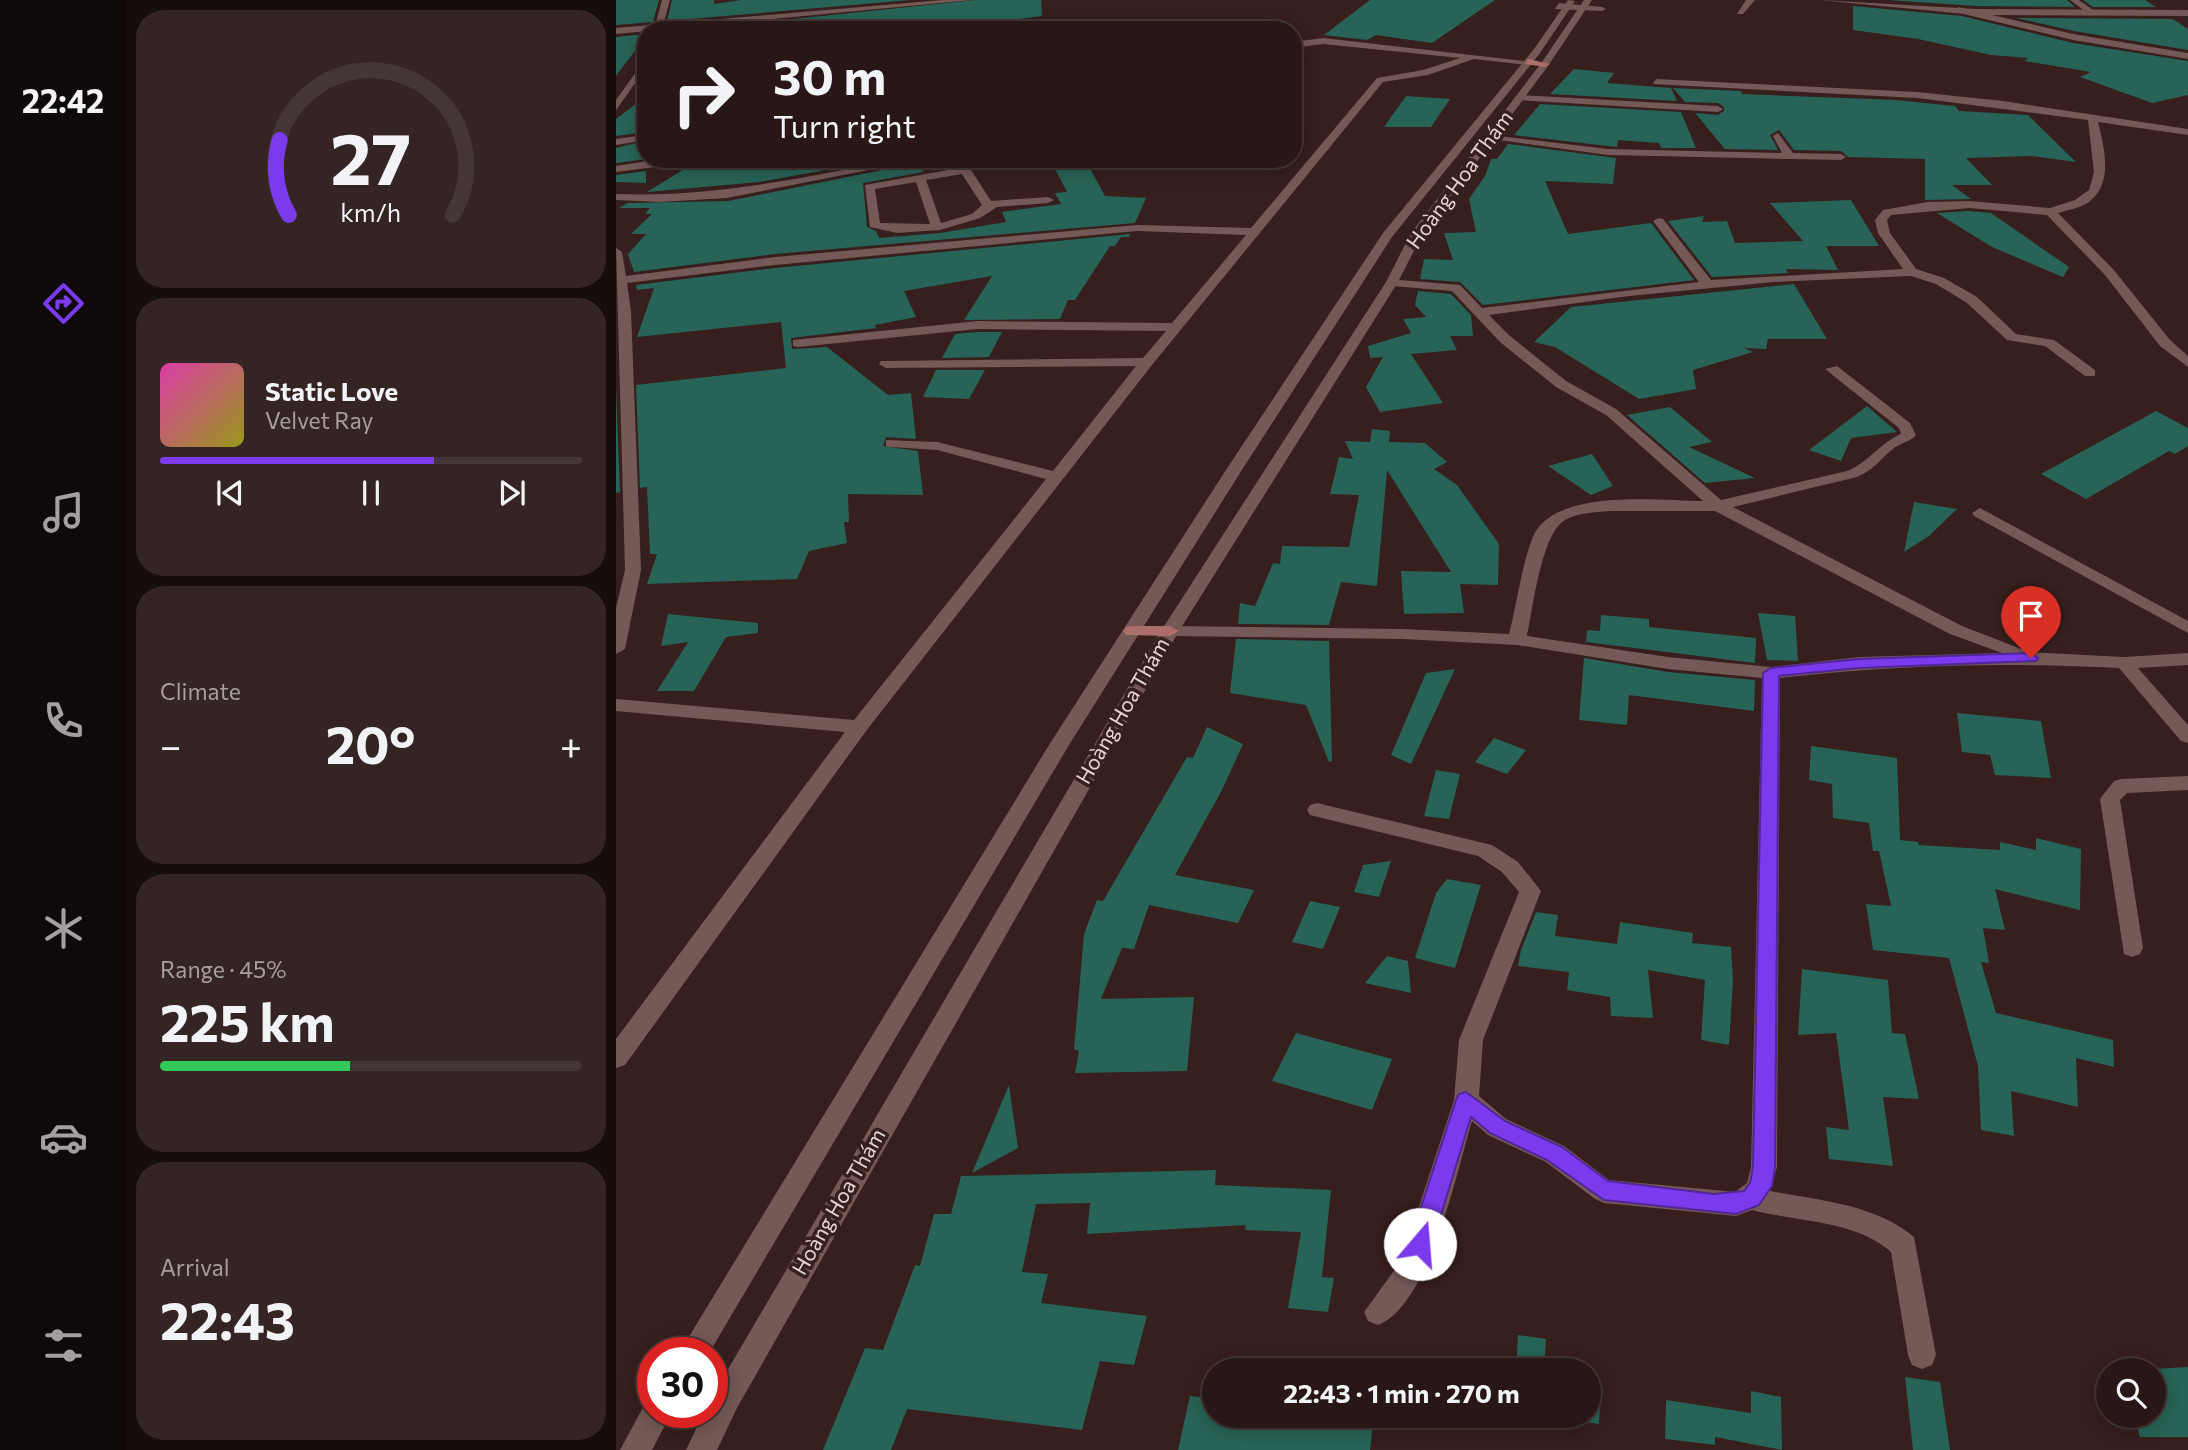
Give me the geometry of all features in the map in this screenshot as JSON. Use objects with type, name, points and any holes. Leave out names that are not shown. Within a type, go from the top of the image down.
[{"type":"main road","points":[[1132,631],[1170,631]]},
{"type":"street","points":[[660,21],[666,0]]},
{"type":"street","points":[[749,21],[968,0]]},
{"type":"street","name":"Hoàng Hoa Thám","points":[[703,1337],[1059,745],[1387,235],[1588,0]]},
{"type":"street","points":[[1740,12],[1751,0]]},
{"type":"street","points":[[1823,0],[1976,12],[2188,13]]},
{"type":"street","points":[[1962,0],[1976,12]]},
{"type":"street","points":[[2074,0],[2093,13]]},
{"type":"street","name":"Hoàng Hoa Thám","points":[[701,1450],[726,1398],[1170,631],[1392,282],[1415,236],[1520,98],[1565,3]]},
{"type":"street","points":[[1958,10],[2073,37],[2188,56]]},
{"type":"street","points":[[616,31],[637,30]]},
{"type":"street","points":[[1302,44],[1323,41],[1536,63]]},
{"type":"street","points":[[1385,58],[1395,49]]},
{"type":"street","points":[[616,1058],[859,727],[1147,362],[1255,232],[1376,76],[1439,69],[1474,56]]},
{"type":"street","points":[[617,104],[637,74]]},
{"type":"street","points":[[1656,82],[1868,91],[2004,104],[2093,120],[2188,132]]},
{"type":"street","points":[[1520,98],[1718,109]]},
{"type":"street","points":[[1912,272],[1884,233],[1881,220],[1887,212],[1953,204],[1999,205],[2051,212],[2088,197],[2095,185],[2100,149],[2093,120]]},
{"type":"street","points":[[1778,136],[1790,157]]},
{"type":"street","points":[[1490,138],[1594,151],[1842,157]]},
{"type":"street","points":[[616,142],[637,139]]},
{"type":"street","points":[[616,169],[637,166]]},
{"type":"street","points":[[616,197],[659,199],[727,195],[871,168]]},
{"type":"street","points":[[988,206],[965,170],[869,187],[874,225],[896,230],[936,225],[978,215],[988,206],[1048,200]]},
{"type":"street","points":[[920,177],[936,225]]},
{"type":"street","points":[[2051,212],[2056,221],[2109,272],[2165,343],[2188,363]]},
{"type":"street","points":[[1659,222],[1707,284]]},
{"type":"street","points":[[621,280],[787,260],[1137,228],[1255,232]]},
{"type":"street","points":[[616,252],[625,311],[621,384],[633,570],[616,649]]},
{"type":"street","points":[[1482,312],[1707,284],[1912,272],[1940,281],[1972,300],[2012,337],[2049,343],[2090,373]]},
{"type":"street","points":[[1392,282],[1456,288],[1514,346],[1561,384],[1611,412],[1718,506],[1956,630],[2031,658]]},
{"type":"street","points":[[798,343],[978,325],[1177,327]]},
{"type":"street","points":[[886,364],[1147,362]]},
{"type":"street","points":[[1517,640],[1541,537],[1557,517],[1579,509],[1613,506],[1718,506],[1871,467],[1888,446],[1909,435],[1905,426],[1832,369]]},
{"type":"street","points":[[891,443],[937,446],[1056,477]]},
{"type":"street","points":[[1980,513],[2188,628]]},
{"type":"street","points":[[1170,631],[1403,634],[1517,640],[1668,663],[1771,673],[1858,663],[2031,658],[2124,663],[2188,659]]},
{"type":"street","points":[[2124,663],[2188,737]]},
{"type":"street","points":[[1466,1100],[1497,1127],[1555,1154],[1604,1191],[1736,1204],[1752,1198],[1761,1186],[1764,1167],[1771,673]]},
{"type":"street","points":[[616,705],[859,727]]},
{"type":"street","points":[[2132,948],[2110,799],[2121,786],[2188,783]]},
{"type":"street","points":[[1317,810],[1485,850],[1510,867],[1530,891],[1471,1040],[1466,1100],[1413,1268],[1378,1312]]},
{"type":"street","points":[[1752,1198],[1867,1223],[1896,1236],[1904,1246],[1922,1354]]},
{"type":"street","points":[[635,1450],[648,1428]]},
{"type":"building","points":[[616,0],[659,0],[653,21],[616,25]]},
{"type":"building","points":[[672,0],[714,0],[714,4],[741,0],[911,0],[667,21]]},
{"type":"building","points":[[975,0],[1041,0],[1042,16],[1006,21],[774,21]]},
{"type":"building","points":[[1370,0],[1495,0],[1432,43],[1376,35],[1367,40],[1324,35]]},
{"type":"building","points":[[1888,0],[2067,0],[2075,7],[1976,6]]},
{"type":"building","points":[[2083,0],[2145,0],[2156,7],[2093,7]]},
{"type":"building","points":[[1853,6],[1962,16],[2073,43],[2188,61],[2188,95],[2152,103],[2080,77],[2091,72],[2024,61],[2028,58],[1991,55],[1918,39],[1853,30]]},
{"type":"building","points":[[2016,18],[2173,19],[2188,29],[2188,50],[2074,31]]},
{"type":"building","points":[[637,35],[637,48],[616,76],[616,37]]},
{"type":"building","points":[[1574,69],[1614,73],[1607,83],[1671,88],[1677,101],[1550,94]]},
{"type":"building","points":[[1673,88],[1741,91],[1742,94],[1896,100],[1955,106],[1959,111],[2028,115],[2076,162],[2032,156],[1966,158],[1992,185],[1952,185],[1971,199],[1925,200],[1925,159],[1848,157],[1841,151],[1794,150],[1779,130],[1770,135],[1778,150],[1725,149],[1695,113],[1718,115],[1724,111],[1724,107],[1718,103],[1685,102]]},
{"type":"building","points":[[1406,96],[1450,99],[1431,127],[1384,127]]},
{"type":"building","points":[[637,103],[637,133],[616,136],[616,119]]},
{"type":"building","points":[[1540,104],[1681,112],[1696,148],[1661,148],[1659,143],[1618,140],[1617,147],[1514,135]]},
{"type":"building","points":[[637,143],[637,160],[616,163],[616,148]]},
{"type":"building","points":[[1508,144],[1616,158],[1613,184],[1545,181],[1568,234],[1651,223],[1694,280],[1483,305],[1460,282],[1420,279],[1424,259],[1453,260],[1444,233],[1476,232],[1469,199],[1485,176],[1491,159],[1497,159]]},
{"type":"building","points":[[686,168],[836,168],[759,182],[647,192]]},
{"type":"building","points":[[892,168],[923,168],[923,172],[863,183],[867,227],[876,231],[879,238],[940,233],[1006,222],[1002,212],[1061,204],[1055,193],[1067,192],[1055,168],[1090,168],[1105,196],[1146,198],[1135,223],[775,254],[634,272],[628,254],[646,234],[631,234],[652,214],[645,214],[650,208],[619,208],[628,203],[728,201]]},
{"type":"building","points":[[646,171],[646,183],[616,182],[616,175]]},
{"type":"building","points":[[1851,200],[1879,246],[1826,246],[1838,270],[1786,269],[1788,273],[1712,277],[1668,221],[1704,216],[1702,222],[1727,221],[1735,243],[1803,241],[1770,203]]},
{"type":"building","points":[[1937,213],[1991,213],[2069,267],[2063,277],[1992,247]]},
{"type":"building","points":[[1130,234],[1129,237],[1121,237],[1115,246],[1110,246],[1075,300],[1068,300],[1060,319],[964,320],[992,276],[904,291],[916,317],[875,325],[876,328],[791,338],[792,349],[827,347],[888,395],[911,393],[916,439],[886,437],[883,446],[918,451],[923,495],[848,494],[849,522],[844,522],[847,543],[809,551],[797,579],[647,584],[657,554],[650,554],[647,487],[640,488],[636,385],[786,368],[781,322],[637,337],[654,288],[637,290],[636,285],[775,268]]},
{"type":"building","points":[[1794,284],[1827,339],[1768,339],[1766,349],[1744,348],[1753,352],[1693,370],[1696,389],[1639,399],[1555,347],[1534,342],[1571,307]]},
{"type":"building","points":[[1418,291],[1451,294],[1471,315],[1473,336],[1450,336],[1457,350],[1411,354],[1443,403],[1380,412],[1366,387],[1383,357],[1370,358],[1368,346],[1411,333],[1403,319],[1426,317],[1415,305]]},
{"type":"building","points":[[1002,332],[989,357],[942,358],[955,334]]},
{"type":"building","points":[[936,370],[985,370],[969,399],[923,397]]},
{"type":"building","points":[[616,387],[620,492],[616,493]]},
{"type":"building","points":[[1867,406],[1897,432],[1851,438],[1841,461],[1809,450]]},
{"type":"building","points":[[1670,407],[1712,442],[1689,447],[1755,478],[1705,483],[1627,415]]},
{"type":"building","points":[[2156,411],[2188,428],[2188,446],[2175,454],[2169,451],[2086,499],[2041,474]]},
{"type":"building","points":[[1372,429],[1390,431],[1389,442],[1425,443],[1447,462],[1434,469],[1457,485],[1499,544],[1498,585],[1460,584],[1464,613],[1404,614],[1401,571],[1451,572],[1387,470],[1377,586],[1341,582],[1329,625],[1238,624],[1240,603],[1255,606],[1273,563],[1280,564],[1282,546],[1349,547],[1359,495],[1330,494],[1339,457],[1353,459],[1345,441],[1370,442]]},
{"type":"building","points":[[1592,454],[1613,486],[1591,495],[1548,466]]},
{"type":"building","points":[[1914,502],[1957,509],[1929,536],[1904,552]]},
{"type":"building","points":[[1758,613],[1795,616],[1798,661],[1767,660]]},
{"type":"building","points":[[668,614],[758,623],[758,633],[726,637],[694,691],[657,691],[688,642],[661,646]]},
{"type":"building","points":[[1601,615],[1649,619],[1649,627],[1756,638],[1755,663],[1586,642],[1587,630],[1600,631]]},
{"type":"building","points":[[1236,639],[1329,641],[1332,761],[1329,762],[1306,705],[1230,693]]},
{"type":"building","points":[[1584,658],[1668,672],[1755,680],[1754,711],[1629,695],[1627,725],[1579,720]]},
{"type":"building","points":[[1455,669],[1411,764],[1391,755],[1426,673]]},
{"type":"building","points":[[1957,713],[2041,721],[2051,778],[1995,775],[1990,755],[1962,752]]},
{"type":"building","points":[[1207,727],[1243,744],[1222,790],[1175,875],[1254,890],[1238,923],[1149,905],[1134,949],[1122,948],[1101,999],[1194,997],[1187,1071],[1075,1073],[1079,1051],[1074,1049],[1084,934],[1097,900],[1103,901],[1187,757],[1193,758]]},
{"type":"building","points":[[1494,738],[1526,750],[1507,774],[1475,762]]},
{"type":"building","points":[[1811,746],[1897,758],[1900,840],[1918,842],[1919,845],[2000,850],[2000,842],[2036,850],[2036,838],[2081,849],[2080,910],[1995,889],[2005,930],[1983,928],[1989,963],[1981,962],[1996,1013],[2113,1040],[2114,1067],[2076,1058],[2078,1107],[2011,1091],[2014,1136],[1981,1130],[1978,1066],[1949,958],[1873,950],[1866,904],[1891,906],[1879,851],[1873,851],[1869,823],[1833,818],[1832,784],[1809,780]]},
{"type":"building","points":[[1436,770],[1460,774],[1449,819],[1424,816]]},
{"type":"building","points":[[1391,861],[1379,897],[1354,892],[1363,865]]},
{"type":"building","points":[[1447,879],[1481,885],[1455,968],[1415,958],[1436,893]]},
{"type":"building","points":[[1310,901],[1340,907],[1323,949],[1292,942]]},
{"type":"building","points":[[1536,912],[1558,915],[1555,936],[1617,944],[1620,922],[1693,933],[1692,943],[1731,947],[1733,982],[1729,1045],[1701,1040],[1705,980],[1648,970],[1653,1018],[1611,1016],[1610,997],[1567,990],[1569,972],[1518,966],[1521,950]]},
{"type":"building","points":[[1387,956],[1408,961],[1411,993],[1365,983]]},
{"type":"building","points":[[1802,969],[1888,980],[1892,1033],[1905,1034],[1919,1099],[1883,1097],[1893,1166],[1829,1159],[1826,1127],[1849,1130],[1836,1033],[1798,1035]]},
{"type":"building","points":[[1296,1033],[1392,1059],[1372,1110],[1272,1081]]},
{"type":"building","points":[[1009,1085],[1018,1148],[972,1173]]},
{"type":"building","points":[[1216,1170],[1215,1185],[1331,1190],[1322,1277],[1334,1278],[1328,1312],[1288,1308],[1301,1232],[1245,1230],[1246,1225],[1087,1234],[1090,1203],[1036,1204],[1022,1272],[1048,1274],[1041,1303],[1147,1316],[1134,1365],[1100,1361],[1082,1430],[907,1409],[891,1450],[823,1450],[865,1348],[883,1350],[915,1265],[920,1266],[934,1214],[951,1214],[961,1176]]},
{"type":"building","points":[[1518,1335],[1546,1339],[1545,1358],[1517,1358]]},
{"type":"building","points":[[2188,1367],[2188,1437],[2140,1437],[2137,1428],[2166,1428],[2166,1368]]},
{"type":"building","points":[[1905,1377],[1940,1382],[1950,1450],[1913,1450]]},
{"type":"building","points":[[1751,1391],[1781,1397],[1782,1450],[1715,1437],[1715,1445],[1665,1439],[1666,1400],[1751,1413]]},
{"type":"building","points":[[1190,1396],[1202,1398],[1202,1428],[1373,1428],[1370,1450],[1178,1450]]},
{"type":"route","points":[[1420,1244],[1466,1100],[1497,1127],[1555,1154],[1604,1191],[1714,1203],[1736,1204],[1752,1198],[1761,1186],[1764,1167],[1771,673],[1858,663],[2031,658]]}]
